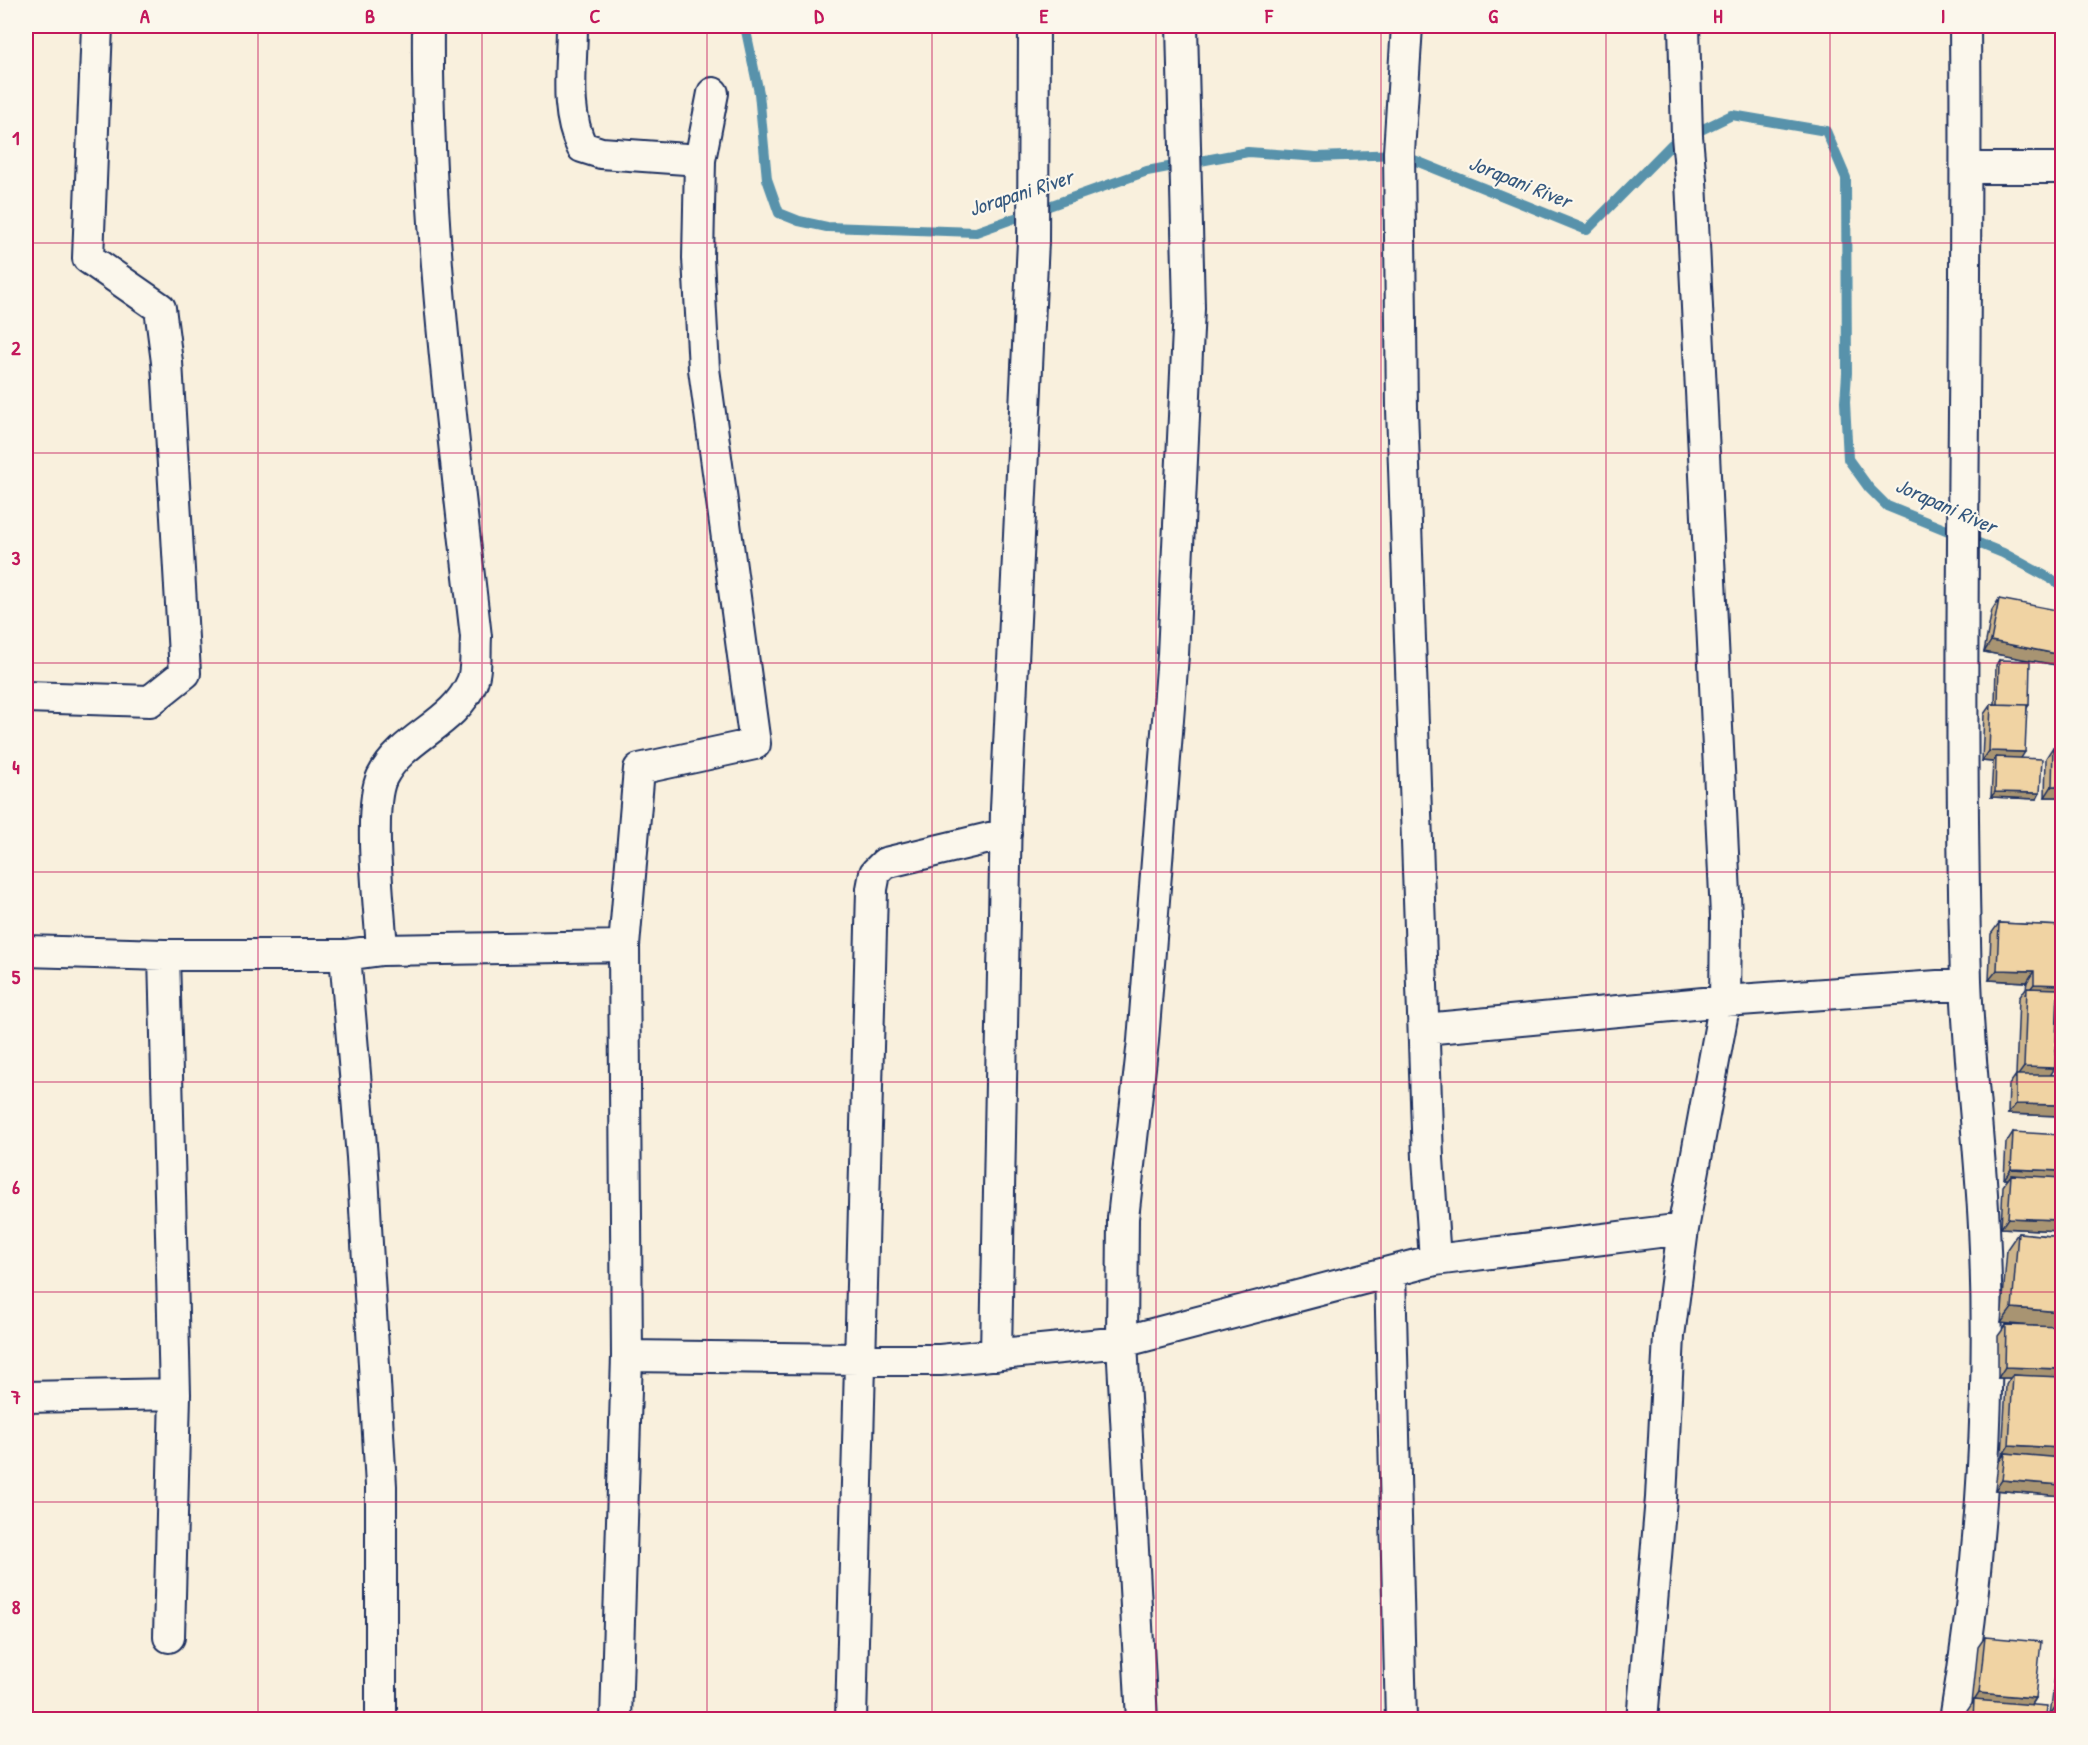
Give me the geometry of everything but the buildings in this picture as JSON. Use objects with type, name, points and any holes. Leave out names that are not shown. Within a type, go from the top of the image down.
[{"type":"street","points":[[26,697],[150,700],[185,673],[167,362],[160,309],[88,258],[97,26]]},
{"type":"street","points":[[382,950],[374,812],[381,779],[397,754],[457,708],[473,680],[476,637],[444,359],[427,119],[428,26]]},
{"type":"street","points":[[572,26],[571,105],[574,131],[582,147],[601,153],[700,160]]},
{"type":"street","points":[[996,1354],[1006,834],[1033,241],[1034,26]]},
{"type":"street","points":[[1142,1719],[1122,1342],[1123,1218],[1143,1041],[1173,655],[1189,308],[1182,26]]},
{"type":"street","points":[[1407,26],[1399,152],[1402,409],[1428,1158],[1435,1260]]},
{"type":"street","points":[[1642,1719],[1661,1498],[1669,1336],[1683,1229],[1725,1001],[1726,916],[1687,136],[1684,26]]},
{"type":"street","points":[[1955,1719],[1978,1527],[1985,1415],[1984,1229],[1966,984],[1961,498],[1966,168],[1965,26]]},
{"type":"street","points":[[616,1719],[627,1356],[624,946],[639,769],[755,744],[704,369],[698,258],[702,176],[700,160],[713,93]]},
{"type":"street","points":[[1966,168],[2062,168]]},
{"type":"street","points":[[851,1719],[872,889],[875,873],[885,863],[1006,834]]},
{"type":"street","points":[[26,951],[164,955],[345,955],[382,950],[624,946]]},
{"type":"street","points":[[164,955],[175,1394],[169,1637]]},
{"type":"street","points":[[345,955],[362,1157],[381,1486],[381,1719]]},
{"type":"street","points":[[1424,1029],[1725,1001],[1966,984]]},
{"type":"street","points":[[627,1356],[940,1360],[1122,1342],[1435,1260],[1683,1229]]},
{"type":"street","points":[[1390,1272],[1401,1719]]},
{"type":"street","points":[[26,1397],[175,1394]]},
{"type":"waterway","name":"Jorapani River","points":[[745,26],[759,93],[767,179],[779,213],[799,221],[827,227],[976,232],[1147,171],[1248,152],[1317,157],[1399,154],[1587,230],[1672,144],[1732,115],[1826,131],[1846,178],[1847,373],[1845,402],[1848,459],[1869,488],[1887,506],[2003,553],[2062,585]]}]
